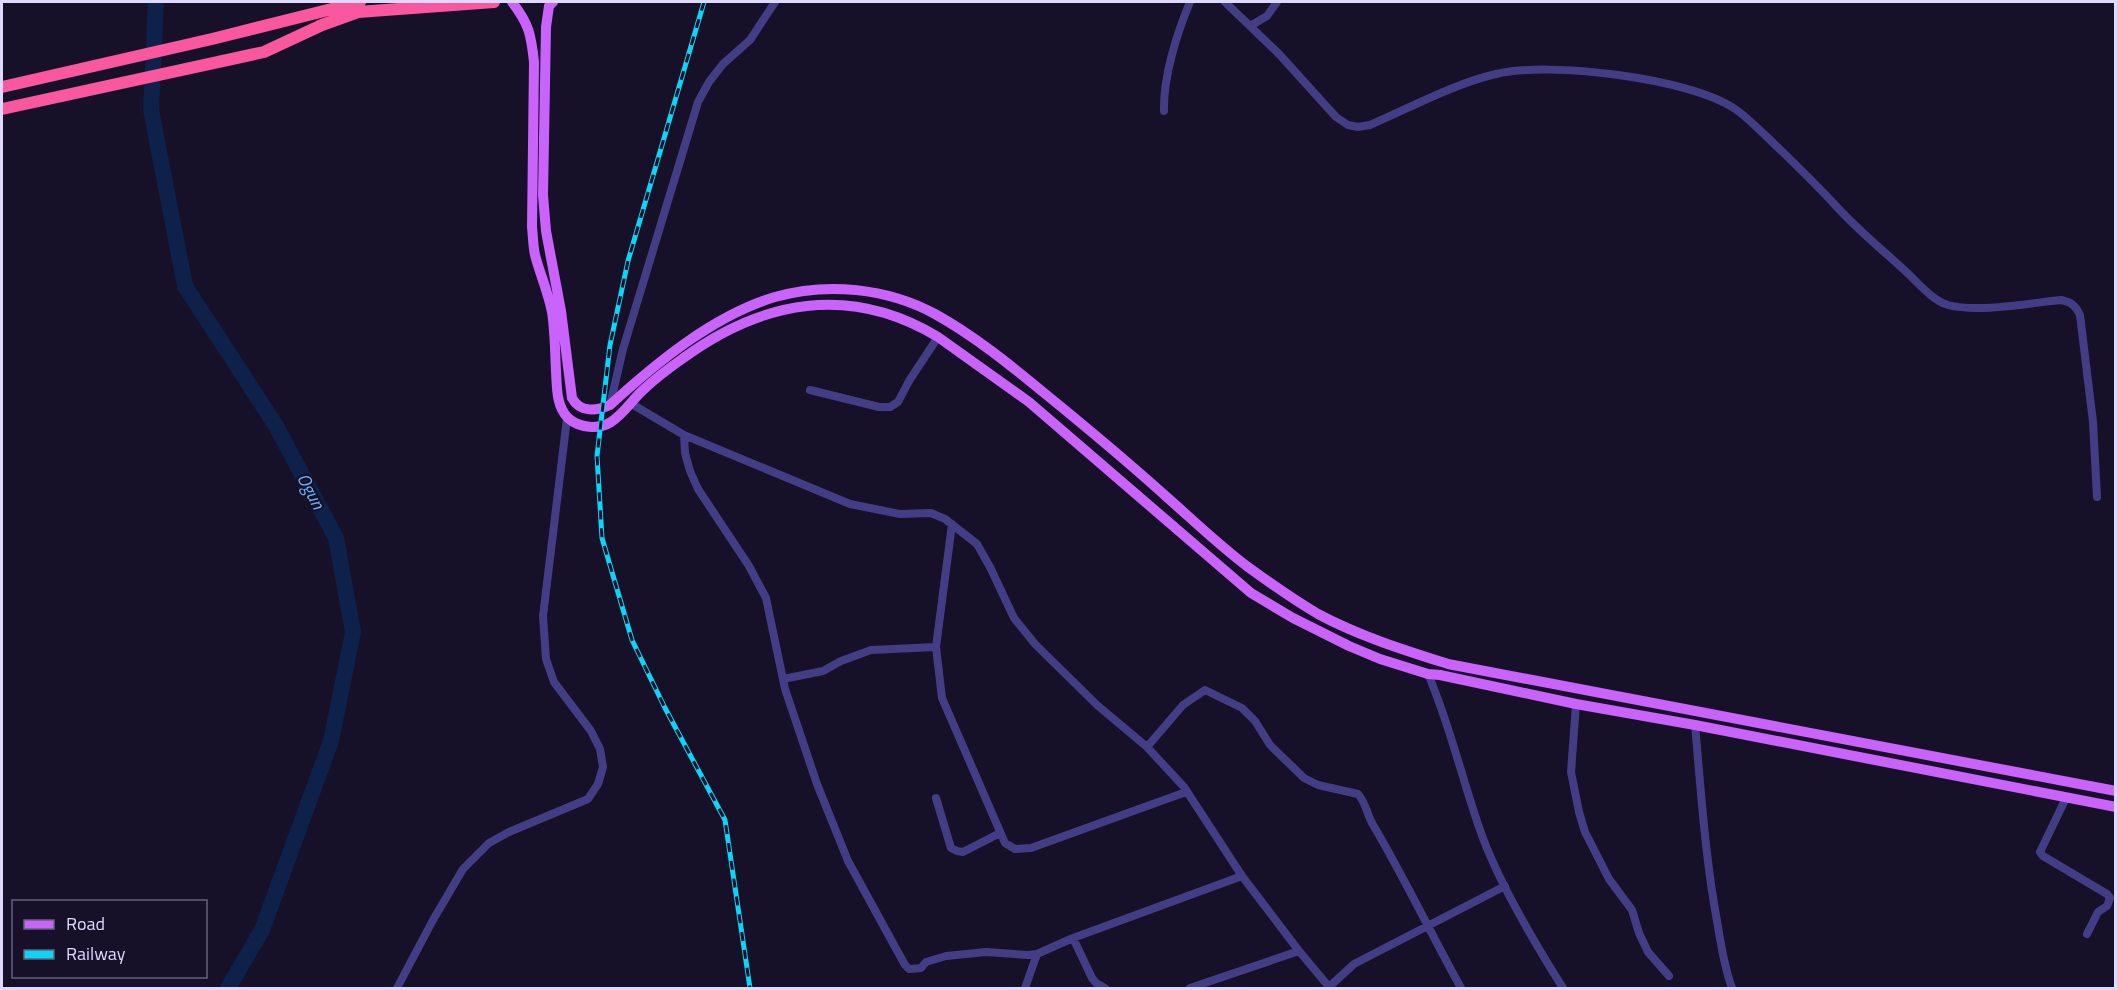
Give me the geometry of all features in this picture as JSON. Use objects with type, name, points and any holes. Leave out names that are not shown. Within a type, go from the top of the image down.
[{"type":"highway","points":[[2,87],[212,39],[360,2]]},
{"type":"highway","points":[[2,109],[264,52],[322,25],[358,12],[494,2]]},
{"type":"main road","points":[[512,2],[525,18],[531,36],[535,87],[532,228],[535,253],[552,313],[557,393],[567,418],[580,426],[601,426],[609,423],[642,390],[683,358],[732,327],[777,311],[807,305],[854,306],[876,310],[924,328],[1029,402],[1251,593],[1293,618],[1380,659],[1428,674],[1576,704],[2115,807]]},
{"type":"main road","points":[[552,2],[549,6],[546,27],[543,195],[546,231],[561,311],[572,398],[583,408],[596,410],[610,405],[678,349],[733,314],[773,298],[806,291],[856,290],[882,294],[934,313],[1003,360],[1136,469],[1247,566],[1319,614],[1398,649],[1448,664],[2115,791]]},
{"type":"main road","points":[[924,328],[934,313]]},
{"type":"street","points":[[610,405],[623,349],[698,102],[709,82],[723,64],[750,40],[775,2]]},
{"type":"street","points":[[1164,111],[1168,76],[1190,2]]},
{"type":"street","points":[[1226,2],[1336,117],[1348,125],[1358,127],[1370,125],[1439,94],[1485,77],[1526,70],[1562,70],[1656,81],[1686,88],[1721,101],[1737,110],[1804,171],[1850,222],[1937,300],[1958,307],[2061,300],[2070,302],[2076,307],[2080,315],[2093,422],[2097,497]]},
{"type":"street","points":[[1250,26],[1267,16],[1277,2]]},
{"type":"street","points":[[810,390],[879,408],[890,407],[898,402],[938,337]]},
{"type":"street","points":[[630,403],[684,435],[850,504],[900,514],[931,513],[952,524],[976,544],[990,567],[1014,618],[1035,644],[1097,705],[1147,747],[1184,787],[1242,876],[1330,988],[1354,964],[1505,886]]},
{"type":"street","points":[[397,988],[463,869],[489,843],[509,832],[588,799],[598,784],[603,767],[600,749],[591,731],[554,682],[546,659],[544,637],[543,616],[567,418]]},
{"type":"street","points":[[684,435],[685,453],[698,489],[749,566],[766,598],[783,679],[801,743],[848,861],[905,965],[915,970],[921,968],[926,962],[945,957],[986,952],[1037,954],[1073,938],[1242,876]]},
{"type":"street","points":[[952,524],[936,647],[942,698],[1005,843],[1016,849],[1032,848],[1186,792]]},
{"type":"street","points":[[783,679],[823,671],[841,661],[871,650],[936,647]]},
{"type":"street","points":[[1428,674],[1481,832],[1505,886],[1563,988]]},
{"type":"street","points":[[1147,747],[1183,705],[1205,690],[1242,708],[1255,721],[1270,745],[1304,778],[1318,785],[1345,790],[1361,797],[1370,819],[1461,988]]},
{"type":"street","points":[[1576,704],[1571,772],[1585,832],[1609,879],[1632,910],[1648,952],[1669,976]]},
{"type":"street","points":[[1695,725],[1704,834],[1713,901],[1726,973],[1732,988]]},
{"type":"street","points":[[936,798],[951,848],[957,852],[963,852],[1000,833]]},
{"type":"street","points":[[2066,798],[2040,852],[2110,898],[2107,906],[2098,912],[2087,934]]},
{"type":"street","points":[[1073,938],[1092,978],[1105,988]]},
{"type":"street","points":[[1190,988],[1299,951]]},
{"type":"street","points":[[1025,988],[1037,954]]},
{"type":"waterway","name":"Ogun","points":[[156,2],[151,110],[185,286],[276,426],[336,538],[353,632],[331,741],[262,930],[228,988]]},
{"type":"railway","points":[[704,2],[628,261],[610,345],[597,456],[602,538],[632,640],[665,708],[725,820],[750,988]]}]
